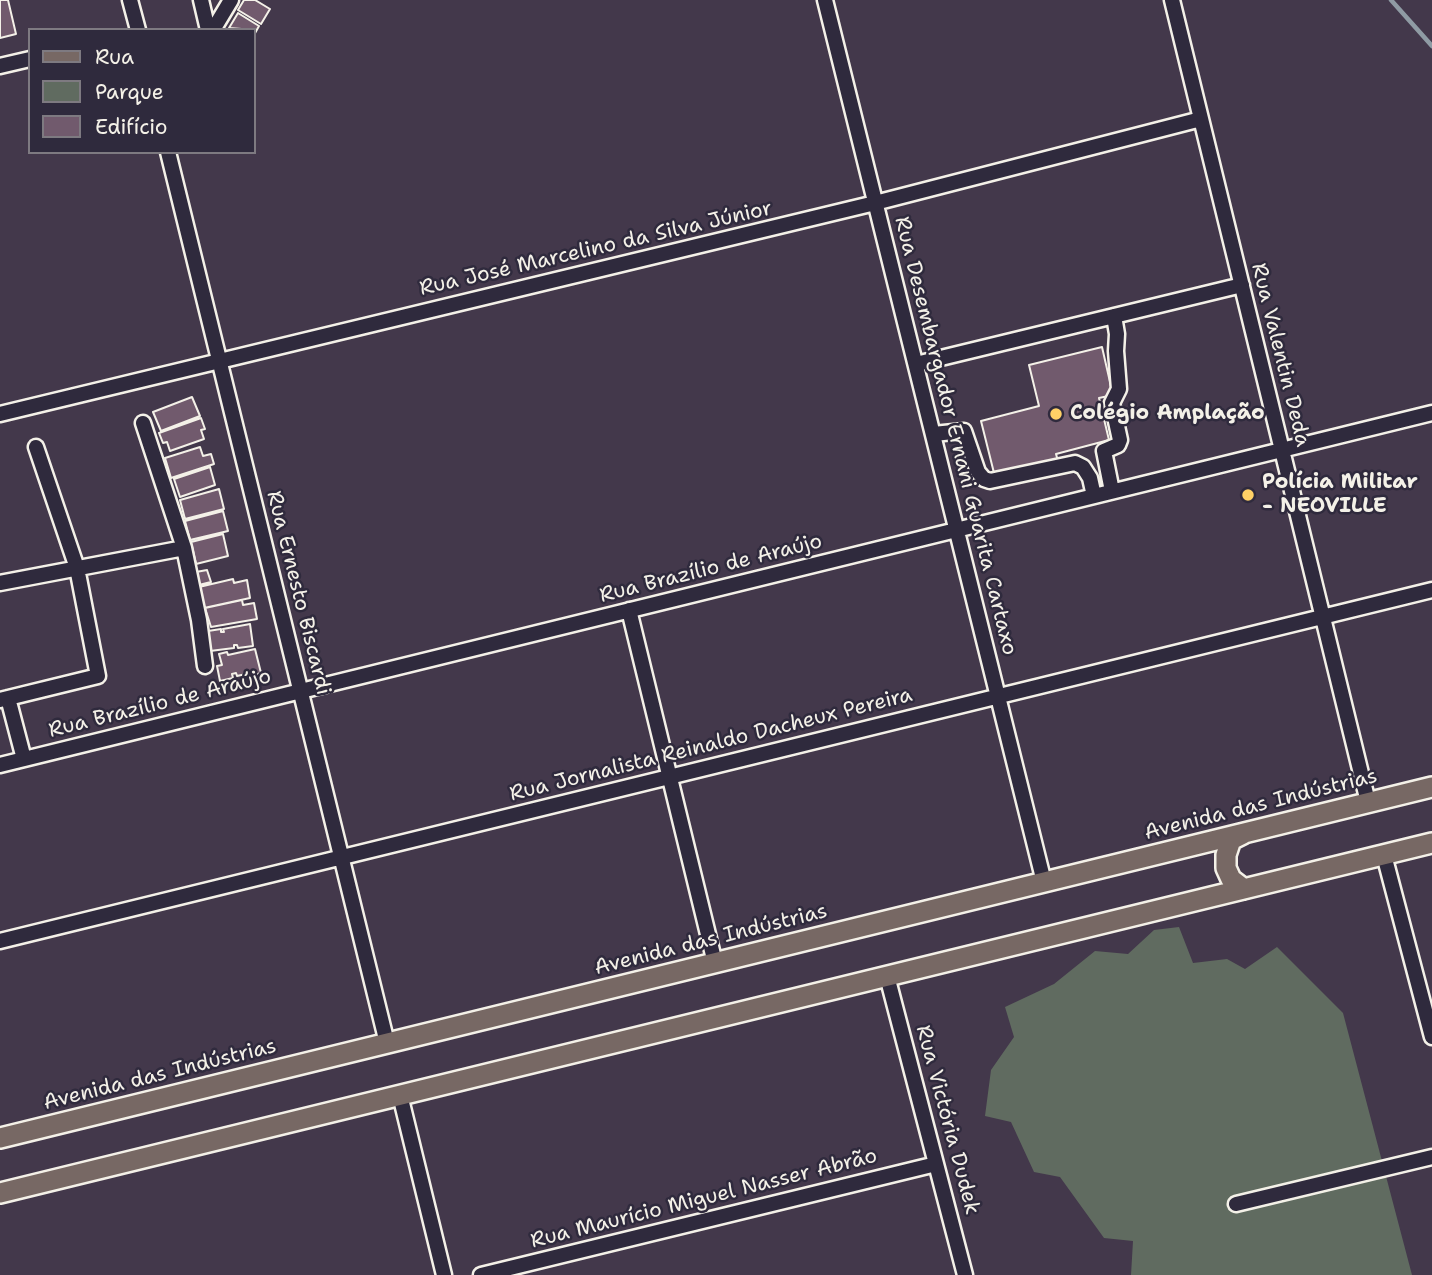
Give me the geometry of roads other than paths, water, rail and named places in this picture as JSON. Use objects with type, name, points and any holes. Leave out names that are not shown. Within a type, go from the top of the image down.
[{"type":"main road","name":"Avenida das Indústrias","points":[[0,1138],[1432,787]]},
{"type":"main road","points":[[1244,833],[1231,840],[1226,855],[1226,868],[1231,879],[1244,889]]},
{"type":"main road","points":[[0,1193],[1432,843]]},
{"type":"street","points":[[130,0],[137,28]]},
{"type":"street","points":[[201,0],[210,28]]},
{"type":"street","points":[[212,28],[231,0]]},
{"type":"street","name":"Rua Desembargador Ernani Guarita Cartaxo","points":[[825,0],[1044,882]]},
{"type":"street","name":"Rua Valentin Deda","points":[[1171,0],[1368,802]]},
{"type":"street","points":[[0,66],[28,59]]},
{"type":"street","name":"Rua José Marcelino da Silva Júnior","points":[[0,414],[875,203],[1201,119]]},
{"type":"street","name":"Rua Ernesto Biscardi","points":[[168,154],[387,1043]]},
{"type":"street","points":[[915,364],[1241,285]]},
{"type":"street","points":[[1112,491],[1104,451],[1118,445],[1120,440],[1112,402],[1119,389],[1114,316]]},
{"type":"street","name":"Rua Brazílio de Araújo","points":[[0,765],[1432,413]]},
{"type":"street","points":[[143,423],[184,548],[199,620],[205,666]]},
{"type":"street","points":[[933,434],[964,431],[978,472],[990,481],[1075,463],[1083,467],[1090,478],[1094,496]]},
{"type":"street","points":[[24,759],[4,699],[98,676],[77,568],[36,447]]},
{"type":"street","points":[[0,583],[184,548]]},
{"type":"street","name":"Rua Jornalista Reinaldo Dacheux Pereira","points":[[0,941],[1432,590]]},
{"type":"street","points":[[629,610],[715,962]]},
{"type":"street","points":[[1384,855],[1432,1037]]},
{"type":"street","name":"Rua Victória Dudek","points":[[887,976],[965,1275]]},
{"type":"street","points":[[400,1095],[444,1275]]},
{"type":"street","points":[[1236,1204],[1432,1157]]},
{"type":"street","name":"Rua Maurício Miguel Nasser Abrão","points":[[481,1275],[936,1164]]},
{"type":"waterway","points":[[1391,0],[1432,46]]},
{"type":"place","name":"Colégio Amplação","points":[[1056,414]]},
{"type":"place","name":"Polícia Militar - NEOVILLE","points":[[1248,495]]}]
